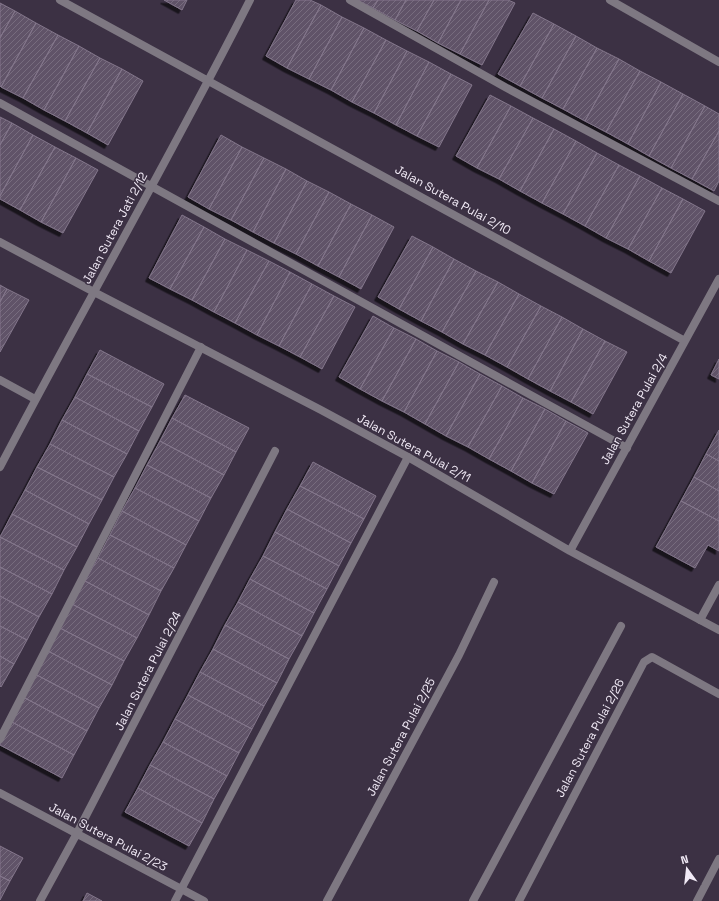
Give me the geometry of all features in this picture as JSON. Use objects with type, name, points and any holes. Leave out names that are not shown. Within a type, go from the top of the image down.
[{"type":"street","name":"Jalan Sutera Pulai 2/10","points":[[60,0],[685,341]]},
{"type":"street","name":"Jalan Sutera Jati 2/12","points":[[0,467],[35,399],[209,81],[250,0]]},
{"type":"street","points":[[350,0],[504,87],[719,201]]},
{"type":"street","points":[[610,0],[719,62]]},
{"type":"street","points":[[0,104],[627,448]]},
{"type":"street","name":"Jalan Sutera Pulai 2/11","points":[[0,242],[408,457],[570,551],[719,630]]},
{"type":"street","name":"Jalan Sutera Pulai 2/4","points":[[570,551],[719,279]]},
{"type":"street","points":[[0,739],[200,347]]},
{"type":"street","points":[[0,380],[35,399]]},
{"type":"street","name":"Jalan Sutera Pulai 2/24","points":[[40,901],[76,835],[275,451]]},
{"type":"street","points":[[175,901],[408,457]]},
{"type":"street","name":"Jalan Sutera Pulai 2/25","points":[[327,901],[458,655],[494,582]]},
{"type":"street","points":[[700,620],[719,585]]},
{"type":"street","points":[[473,901],[621,626]]},
{"type":"street","name":"Jalan Sutera Pulai 2/26","points":[[518,901],[644,662],[652,657],[657,659],[719,694]]},
{"type":"street","name":"Jalan Sutera Pulai 2/23","points":[[0,793],[76,835],[204,901]]},
{"type":"street","points":[[697,901],[719,859]]},
{"type":"building","points":[[164,0],[187,0],[182,10]]},
{"type":"building","points":[[296,0],[310,0],[321,5],[287,68],[266,56]]},
{"type":"building","points":[[357,0],[378,0],[373,8]]},
{"type":"building","points":[[378,0],[406,0],[395,20],[373,8]]},
{"type":"building","points":[[406,0],[434,0],[417,31],[395,20]]},
{"type":"building","points":[[434,0],[461,0],[438,43],[417,31]]},
{"type":"building","points":[[461,0],[489,0],[460,54],[438,43]]},
{"type":"building","points":[[489,0],[508,0],[515,3],[482,65],[460,54]]},
{"type":"building","points":[[0,3],[15,11],[0,38]]},
{"type":"building","points":[[321,5],[342,17],[309,79],[287,68]]},
{"type":"building","points":[[15,11],[36,23],[1,87],[0,38]]},
{"type":"building","points":[[533,13],[554,24],[520,86],[498,74]]},
{"type":"building","points":[[342,17],[364,28],[331,90],[309,79]]},
{"type":"building","points":[[36,23],[58,35],[23,98],[1,87]]},
{"type":"building","points":[[554,24],[576,36],[542,98],[520,86]]},
{"type":"building","points":[[364,28],[386,40],[352,102],[331,90]]},
{"type":"building","points":[[58,35],[79,46],[44,110],[23,98]]},
{"type":"building","points":[[576,36],[597,48],[563,109],[542,98]]},
{"type":"building","points":[[386,40],[407,51],[374,113],[352,102]]},
{"type":"building","points":[[79,46],[100,58],[65,121],[44,110]]},
{"type":"building","points":[[597,48],[619,59],[585,121],[563,109]]},
{"type":"building","points":[[407,51],[429,62],[396,125],[374,113]]},
{"type":"building","points":[[100,58],[122,69],[87,133],[65,121]]},
{"type":"building","points":[[619,59],[640,71],[606,132],[585,121]]},
{"type":"building","points":[[429,62],[451,74],[417,136],[396,125]]},
{"type":"building","points":[[122,69],[143,81],[108,145],[87,133]]},
{"type":"building","points":[[640,71],[661,82],[628,144],[606,132]]},
{"type":"building","points":[[451,74],[472,85],[439,147],[417,136]]},
{"type":"building","points":[[661,82],[683,94],[649,156],[628,144]]},
{"type":"building","points":[[683,94],[705,106],[671,168],[649,156]]},
{"type":"building","points":[[490,95],[511,106],[477,168],[456,156]]},
{"type":"building","points":[[511,106],[533,118],[499,179],[477,168]]},
{"type":"building","points":[[705,106],[719,114],[719,131],[692,179],[671,168]]},
{"type":"building","points":[[0,117],[12,123],[0,145]]},
{"type":"building","points":[[533,118],[554,129],[520,191],[499,179]]},
{"type":"building","points":[[12,123],[33,135],[0,196],[0,145]]},
{"type":"building","points":[[554,129],[576,141],[542,203],[520,191]]},
{"type":"building","points":[[719,131],[719,181],[714,191],[692,179]]},
{"type":"building","points":[[33,135],[55,147],[20,210],[0,199],[0,196]]},
{"type":"building","points":[[221,135],[242,147],[209,209],[188,197]]},
{"type":"building","points":[[576,141],[597,153],[563,214],[542,203]]},
{"type":"building","points":[[55,147],[76,158],[41,222],[20,210]]},
{"type":"building","points":[[242,147],[264,158],[231,220],[209,209]]},
{"type":"building","points":[[597,153],[619,165],[585,226],[563,214]]},
{"type":"building","points":[[76,158],[98,170],[63,233],[41,222]]},
{"type":"building","points":[[264,158],[286,169],[253,232],[231,220]]},
{"type":"building","points":[[619,165],[640,176],[606,238],[585,226]]},
{"type":"building","points":[[286,169],[307,181],[274,243],[253,232]]},
{"type":"building","points":[[640,176],[662,188],[628,249],[606,238]]},
{"type":"building","points":[[307,181],[329,192],[296,254],[274,243]]},
{"type":"building","points":[[662,188],[683,199],[649,261],[628,249]]},
{"type":"building","points":[[329,192],[351,204],[318,266],[296,254]]},
{"type":"building","points":[[683,199],[705,211],[671,273],[649,261]]},
{"type":"building","points":[[351,204],[372,215],[339,277],[318,266]]},
{"type":"building","points":[[182,215],[204,227],[170,289],[149,278]]},
{"type":"building","points":[[372,215],[394,227],[361,289],[339,277]]},
{"type":"building","points":[[204,227],[225,239],[192,300],[170,289]]},
{"type":"building","points":[[412,236],[433,247],[399,309],[378,297]]},
{"type":"building","points":[[225,239],[247,250],[214,312],[192,300]]},
{"type":"building","points":[[433,247],[454,259],[421,321],[399,309]]},
{"type":"building","points":[[247,250],[269,261],[235,323],[214,312]]},
{"type":"building","points":[[454,259],[476,271],[442,332],[421,321]]},
{"type":"building","points":[[269,261],[290,272],[257,335],[235,323]]},
{"type":"building","points":[[476,271],[498,282],[463,344],[442,332]]},
{"type":"building","points":[[290,272],[312,284],[279,346],[257,335]]},
{"type":"building","points":[[498,282],[519,294],[485,355],[463,344]]},
{"type":"building","points":[[312,284],[334,296],[300,357],[279,346]]},
{"type":"building","points":[[0,285],[7,289],[0,302]]},
{"type":"building","points":[[7,289],[29,300],[0,352],[0,302]]},
{"type":"building","points":[[519,294],[541,306],[507,367],[485,355]]},
{"type":"building","points":[[334,296],[355,307],[322,369],[300,357]]},
{"type":"building","points":[[541,306],[562,317],[528,379],[507,367]]},
{"type":"building","points":[[373,316],[394,328],[360,389],[339,377]]},
{"type":"building","points":[[562,317],[583,329],[550,391],[528,379]]},
{"type":"building","points":[[394,328],[416,339],[382,401],[360,389]]},
{"type":"building","points":[[583,329],[605,341],[571,402],[550,391]]},
{"type":"building","points":[[416,339],[437,351],[404,412],[382,401]]},
{"type":"building","points":[[605,341],[627,352],[593,414],[571,402]]},
{"type":"building","points":[[100,350],[164,384],[152,407],[87,374]]},
{"type":"building","points":[[437,351],[459,362],[425,424],[404,412]]},
{"type":"building","points":[[719,359],[719,379],[711,375]]},
{"type":"building","points":[[459,362],[480,374],[446,436],[425,424]]},
{"type":"building","points":[[87,374],[152,407],[139,431],[75,397]]},
{"type":"building","points":[[480,374],[502,386],[468,447],[446,436]]},
{"type":"building","points":[[502,386],[523,398],[489,459],[468,447]]},
{"type":"building","points":[[185,395],[249,428],[236,452],[172,418]]},
{"type":"building","points":[[75,397],[139,431],[127,454],[62,420]]},
{"type":"building","points":[[523,398],[545,409],[511,471],[489,459]]},
{"type":"building","points":[[545,409],[566,421],[532,483],[511,471]]},
{"type":"building","points":[[172,418],[236,452],[224,475],[160,441]]},
{"type":"building","points":[[62,420],[127,454],[114,477],[50,444]]},
{"type":"building","points":[[566,421],[588,433],[554,494],[532,483]]},
{"type":"building","points":[[719,430],[719,461],[706,454]]},
{"type":"building","points":[[160,441],[224,475],[211,498],[147,465]]},
{"type":"building","points":[[50,444],[114,477],[102,500],[37,467]]},
{"type":"building","points":[[706,454],[719,461],[719,491],[694,477]]},
{"type":"building","points":[[313,462],[376,496],[364,519],[300,486]]},
{"type":"building","points":[[147,465],[211,498],[199,521],[135,488]]},
{"type":"building","points":[[37,467],[102,500],[89,524],[25,490]]},
{"type":"building","points":[[694,477],[719,491],[719,521],[681,501]]},
{"type":"building","points":[[300,486],[364,519],[351,543],[287,509]]},
{"type":"building","points":[[135,488],[199,521],[186,545],[122,511]]},
{"type":"building","points":[[25,490],[89,524],[77,547],[12,514]]},
{"type":"building","points":[[681,501],[719,521],[719,551],[708,545],[695,568],[656,547]]},
{"type":"building","points":[[287,509],[351,543],[339,566],[275,532]]},
{"type":"building","points":[[122,511],[186,545],[174,568],[110,535]]},
{"type":"building","points":[[12,514],[77,547],[64,570],[0,537]]},
{"type":"building","points":[[275,532],[339,566],[327,589],[263,556]]},
{"type":"building","points":[[110,535],[174,568],[161,591],[98,558]]},
{"type":"building","points":[[0,537],[64,570],[52,594],[0,567]]},
{"type":"building","points":[[263,556],[327,589],[314,613],[250,579]]},
{"type":"building","points":[[98,558],[161,591],[149,615],[85,581]]},
{"type":"building","points":[[0,567],[52,594],[39,617],[0,596]]},
{"type":"building","points":[[250,579],[314,613],[302,636],[238,602]]},
{"type":"building","points":[[85,581],[149,615],[137,638],[72,604]]},
{"type":"building","points":[[0,596],[39,617],[27,640],[0,626]]},
{"type":"building","points":[[238,602],[302,636],[289,659],[225,625]]},
{"type":"building","points":[[72,604],[137,638],[124,661],[60,628]]},
{"type":"building","points":[[225,625],[289,659],[277,683],[213,649]]},
{"type":"building","points":[[0,626],[27,640],[14,664],[0,656]]},
{"type":"building","points":[[60,628],[124,661],[112,685],[48,651]]},
{"type":"building","points":[[213,649],[277,683],[264,706],[200,672]]},
{"type":"building","points":[[48,651],[112,685],[99,708],[35,674]]},
{"type":"building","points":[[0,656],[14,664],[1,687],[0,686]]},
{"type":"building","points":[[200,672],[264,706],[252,729],[188,695]]},
{"type":"building","points":[[35,674],[99,708],[87,731],[23,697]]},
{"type":"building","points":[[188,695],[252,729],[239,753],[175,719]]},
{"type":"building","points":[[23,697],[87,731],[74,755],[10,721]]},
{"type":"building","points":[[175,719],[239,753],[227,776],[163,742]]},
{"type":"building","points":[[10,721],[74,755],[62,778],[0,745],[0,740]]},
{"type":"building","points":[[163,742],[227,776],[214,799],[150,765]]},
{"type":"building","points":[[150,765],[214,799],[202,823],[138,788]]},
{"type":"building","points":[[138,788],[202,823],[189,846],[125,812]]},
{"type":"building","points":[[0,846],[23,858],[10,881],[0,876]]},
{"type":"building","points":[[0,876],[10,881],[0,900]]},
{"type":"building","points":[[87,893],[102,901],[83,901]]}]
